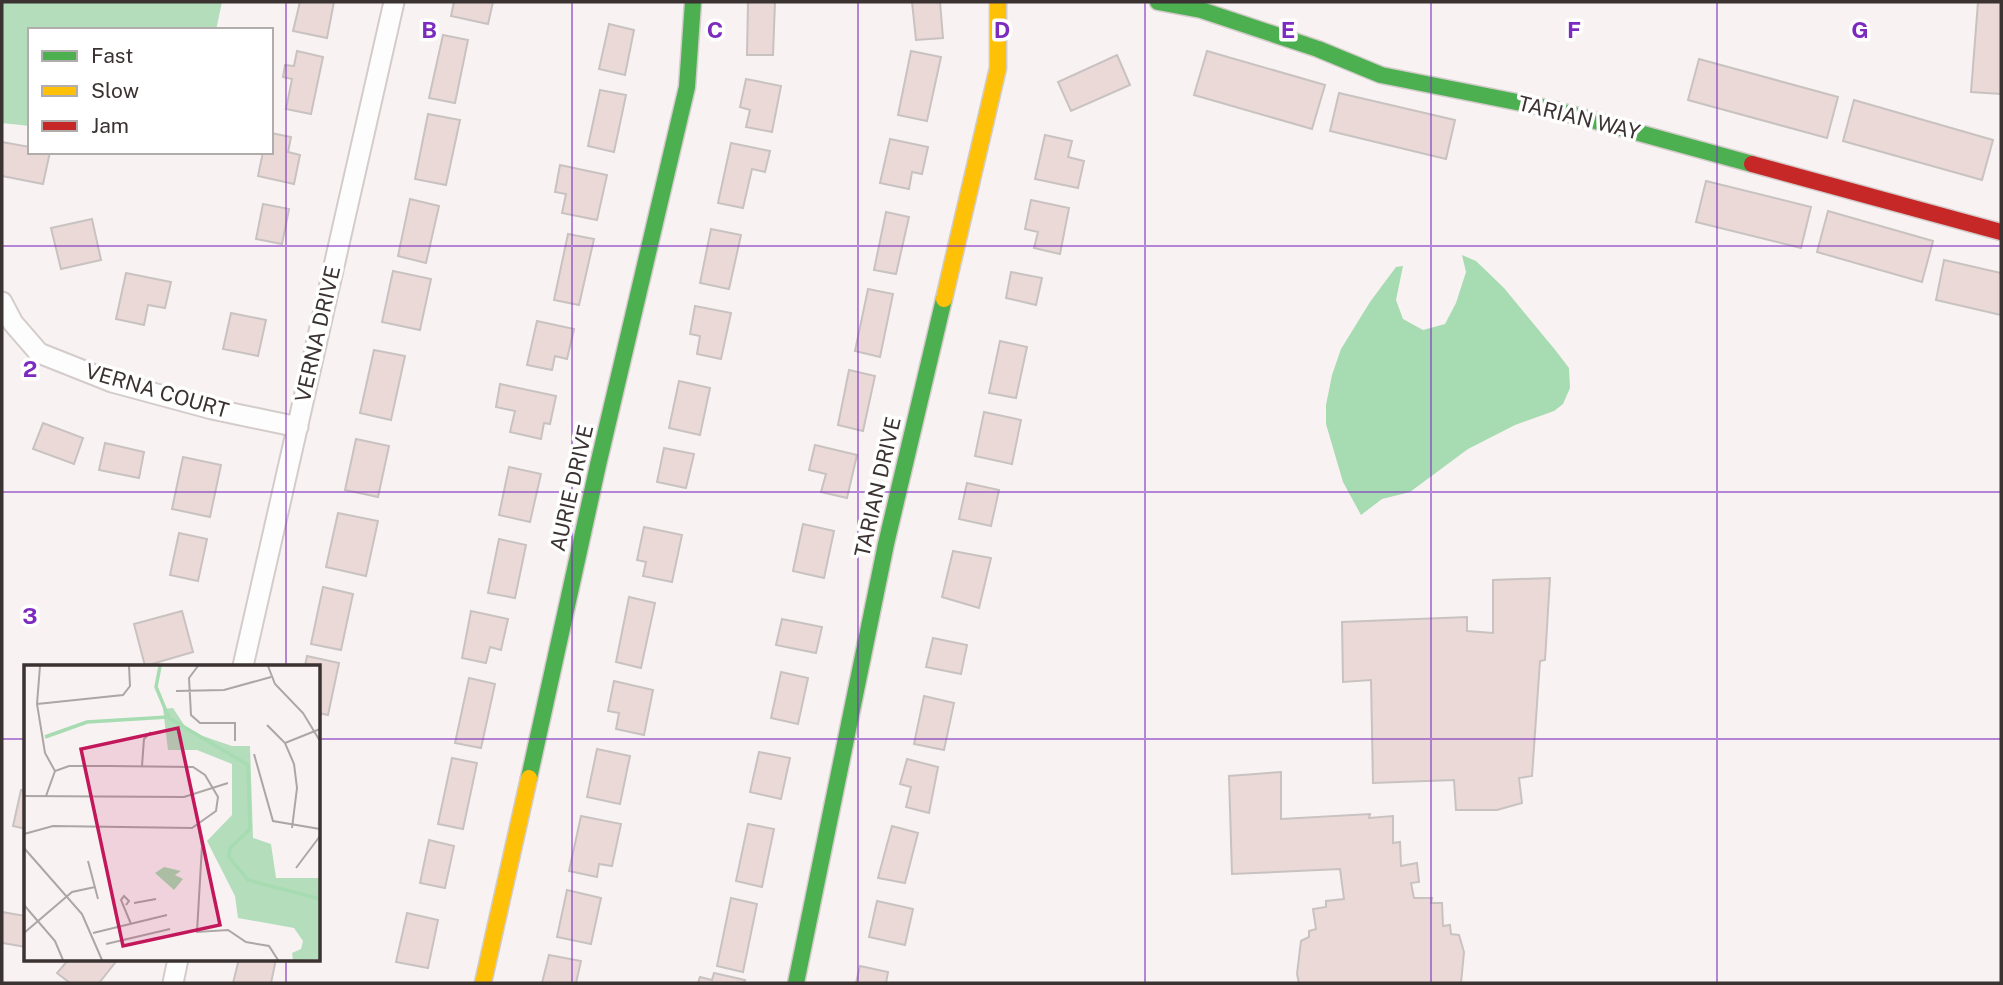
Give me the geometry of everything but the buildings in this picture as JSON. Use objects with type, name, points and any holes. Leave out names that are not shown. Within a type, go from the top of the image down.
[{"type":"street","name":"VERNA DRIVE","points":[[243,665],[394,2]]},
{"type":"street","name":"AURIE DRIVE","points":[[483,983],[598,465],[687,87],[693,2]]},
{"type":"street","name":"TARIAN DRIVE","points":[[796,983],[886,544],[998,68],[1003,2]]},
{"type":"street","name":"TARIAN WAY","points":[[1158,2],[1200,10],[1318,49],[1381,75],[1552,109],[2001,232]]},
{"type":"street","name":"VERNA COURT","points":[[2,302],[13,323],[39,353],[112,382],[212,409],[298,427]]},
{"type":"street","points":[[173,983],[178,960]]},
{"type":"shaded area","points":[[2,2],[222,2],[216,28],[28,28],[28,126],[2,123]]},
{"type":"shaded area","points":[[1462,255],[1476,261],[1504,288],[1556,351],[1569,368],[1570,388],[1563,404],[1554,411],[1515,425],[1468,449],[1410,492],[1382,499],[1361,515],[1343,482],[1326,424],[1326,405],[1332,375],[1341,349],[1396,267],[1403,266],[1396,300],[1403,319],[1423,330],[1445,324],[1456,303],[1466,272]]},
{"type":"traffic: fast","points":[[529,778],[598,465],[687,87],[693,2]]},
{"type":"traffic: fast","points":[[1158,2],[1201,10],[1318,49],[1381,75],[1552,109],[1752,164]]},
{"type":"traffic: fast","points":[[796,983],[886,544],[944,299]]},
{"type":"traffic: slow","points":[[944,299],[998,68],[998,2]]},
{"type":"traffic: slow","points":[[483,983],[529,778]]},
{"type":"traffic: jam","points":[[1752,164],[2001,232]]}]
